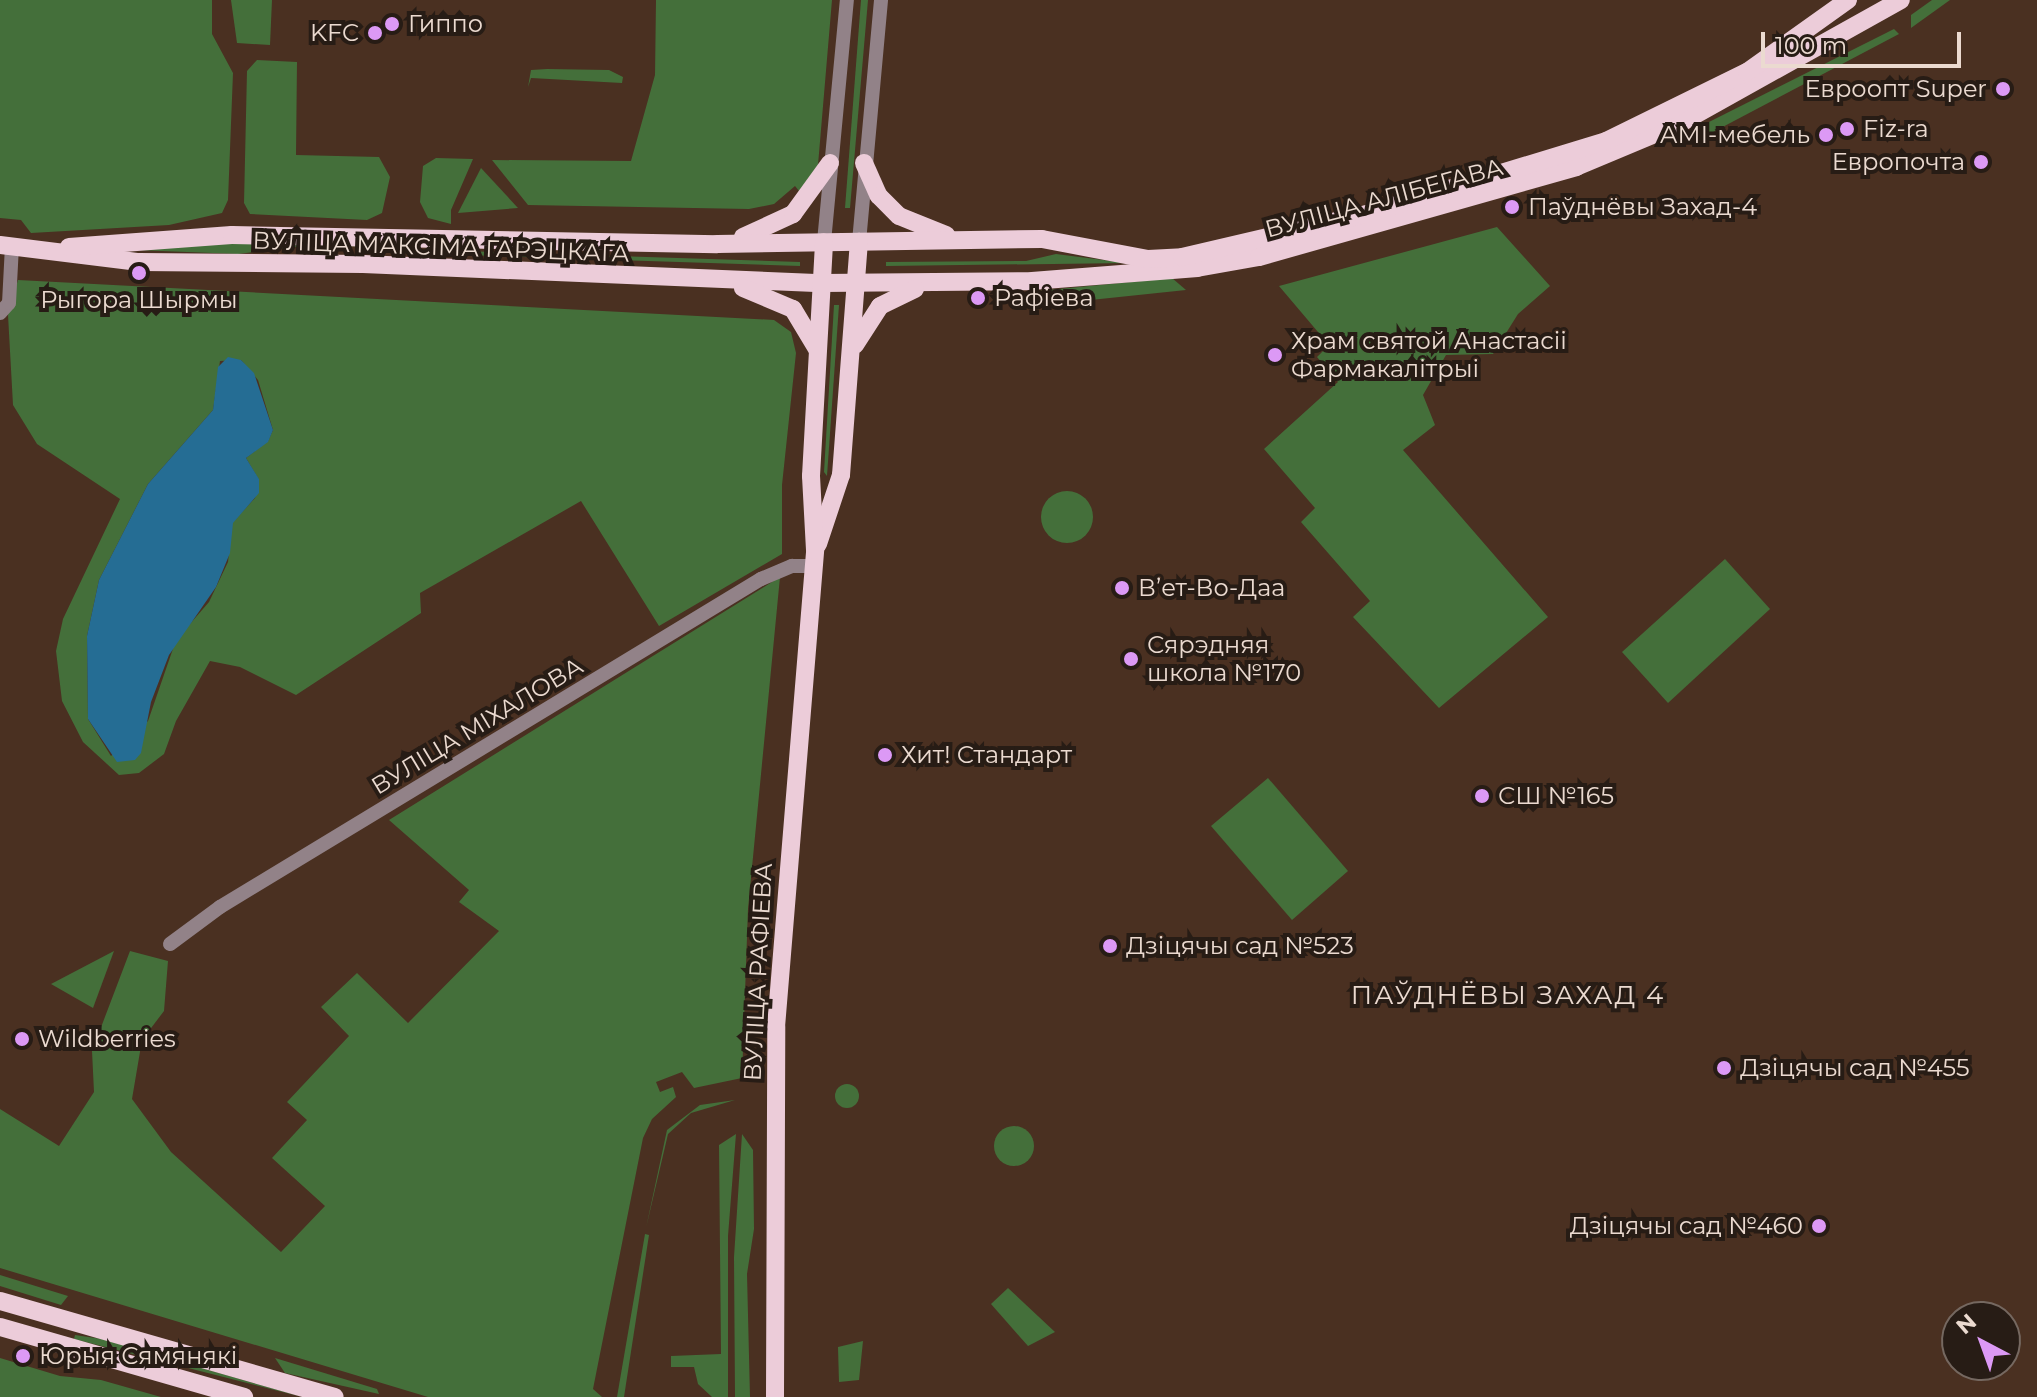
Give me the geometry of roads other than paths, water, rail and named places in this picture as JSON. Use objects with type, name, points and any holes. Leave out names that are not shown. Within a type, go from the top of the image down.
[{"type":"main road","name":"ВУЛІЦА АЛІБЕГАВА","points":[[824,242],[1042,239],[1148,259],[1253,243],[1363,215],[1606,141],[1747,72],[1848,0]]},
{"type":"main road","name":"ВУЛІЦА АЛІБЕГАВА","points":[[838,284],[929,284],[1197,268],[1259,257],[1505,191],[1679,124],[1901,0]]},
{"type":"main road","points":[[717,244],[785,220],[803,206],[830,163]]},
{"type":"main road","points":[[864,163],[879,196],[899,216],[964,241]]},
{"type":"main road","name":"ВУЛІЦА МАКСІМА ГАРЭЦКАГА","points":[[44,250],[232,235],[412,235],[717,244],[824,242]]},
{"type":"main road","points":[[411,267],[412,235]]},
{"type":"main road","name":"ВУЛІЦА РАФІЕВА","points":[[815,558],[841,475],[849,363],[838,284],[824,242]]},
{"type":"main road","name":"ВУЛІЦА РАФІЕВА","points":[[775,1397],[776,1027],[815,558],[811,476],[819,359],[838,284],[859,242]]},
{"type":"main road","name":"ВУЛІЦА МАКСІМА ГАРЭЦКАГА","points":[[6,246],[139,262],[411,267],[838,284]]},
{"type":"main road","points":[[713,281],[769,296],[793,309],[813,336],[819,359]]},
{"type":"main road","points":[[849,363],[874,312],[899,294],[929,284]]},
{"type":"main road","points":[[0,1301],[334,1397]]},
{"type":"main road","points":[[0,1327],[244,1397]]},
{"type":"street","points":[[824,242],[847,0]]},
{"type":"street","points":[[859,242],[881,0]]},
{"type":"street","points":[[0,313],[9,303],[6,246]]},
{"type":"street","name":"ВУЛІЦА МІХАЛОВА","points":[[170,944],[220,907],[761,579],[815,558]]},
{"type":"water","points":[[228,357],[241,360],[254,373],[273,430],[268,442],[246,458],[259,479],[259,493],[233,523],[230,553],[216,587],[169,655],[151,702],[141,753],[135,760],[117,762],[88,719],[87,636],[99,580],[148,484],[213,410],[218,367]]},
{"type":"place","name":"Гиппо","points":[[392,24]]},
{"type":"place","name":"KFC","points":[[375,33]]},
{"type":"place","name":"Евроопт Super","points":[[2003,89]]},
{"type":"place","name":"Fiz-ra","points":[[1847,129]]},
{"type":"place","name":"АМI-мебель","points":[[1826,135]]},
{"type":"place","name":"Европочта","points":[[1981,162]]},
{"type":"place","name":"Паўднёвы Захад-4","points":[[1512,207]]},
{"type":"place","name":"Рыгора Шырмы","points":[[139,273]]},
{"type":"place","name":"Рафіева","points":[[978,298]]},
{"type":"place","name":"Храм святой Анастасіі Фармакалітрыі","points":[[1275,355]]},
{"type":"place","name":"Вʼет-Во-Даа","points":[[1122,588]]},
{"type":"place","name":"Сярэдняя школа №170","points":[[1131,659]]},
{"type":"place","name":"Хит! Стандарт","points":[[885,755]]},
{"type":"place","name":"СШ №165","points":[[1482,796]]},
{"type":"place","name":"Дзіцячы сад №523","points":[[1110,946]]},
{"type":"place","name":"Wildberries","points":[[22,1039]]},
{"type":"place","name":"Дзіцячы сад №455","points":[[1724,1068]]},
{"type":"place","name":"Дзіцячы сад №460","points":[[1819,1226]]},
{"type":"place","name":"Юрыя Сямянякі","points":[[23,1356]]},
{"type":"district","name":"ПАЎДНЁВЫ ЗАХАД 4","points":[[1508,996]]}]
